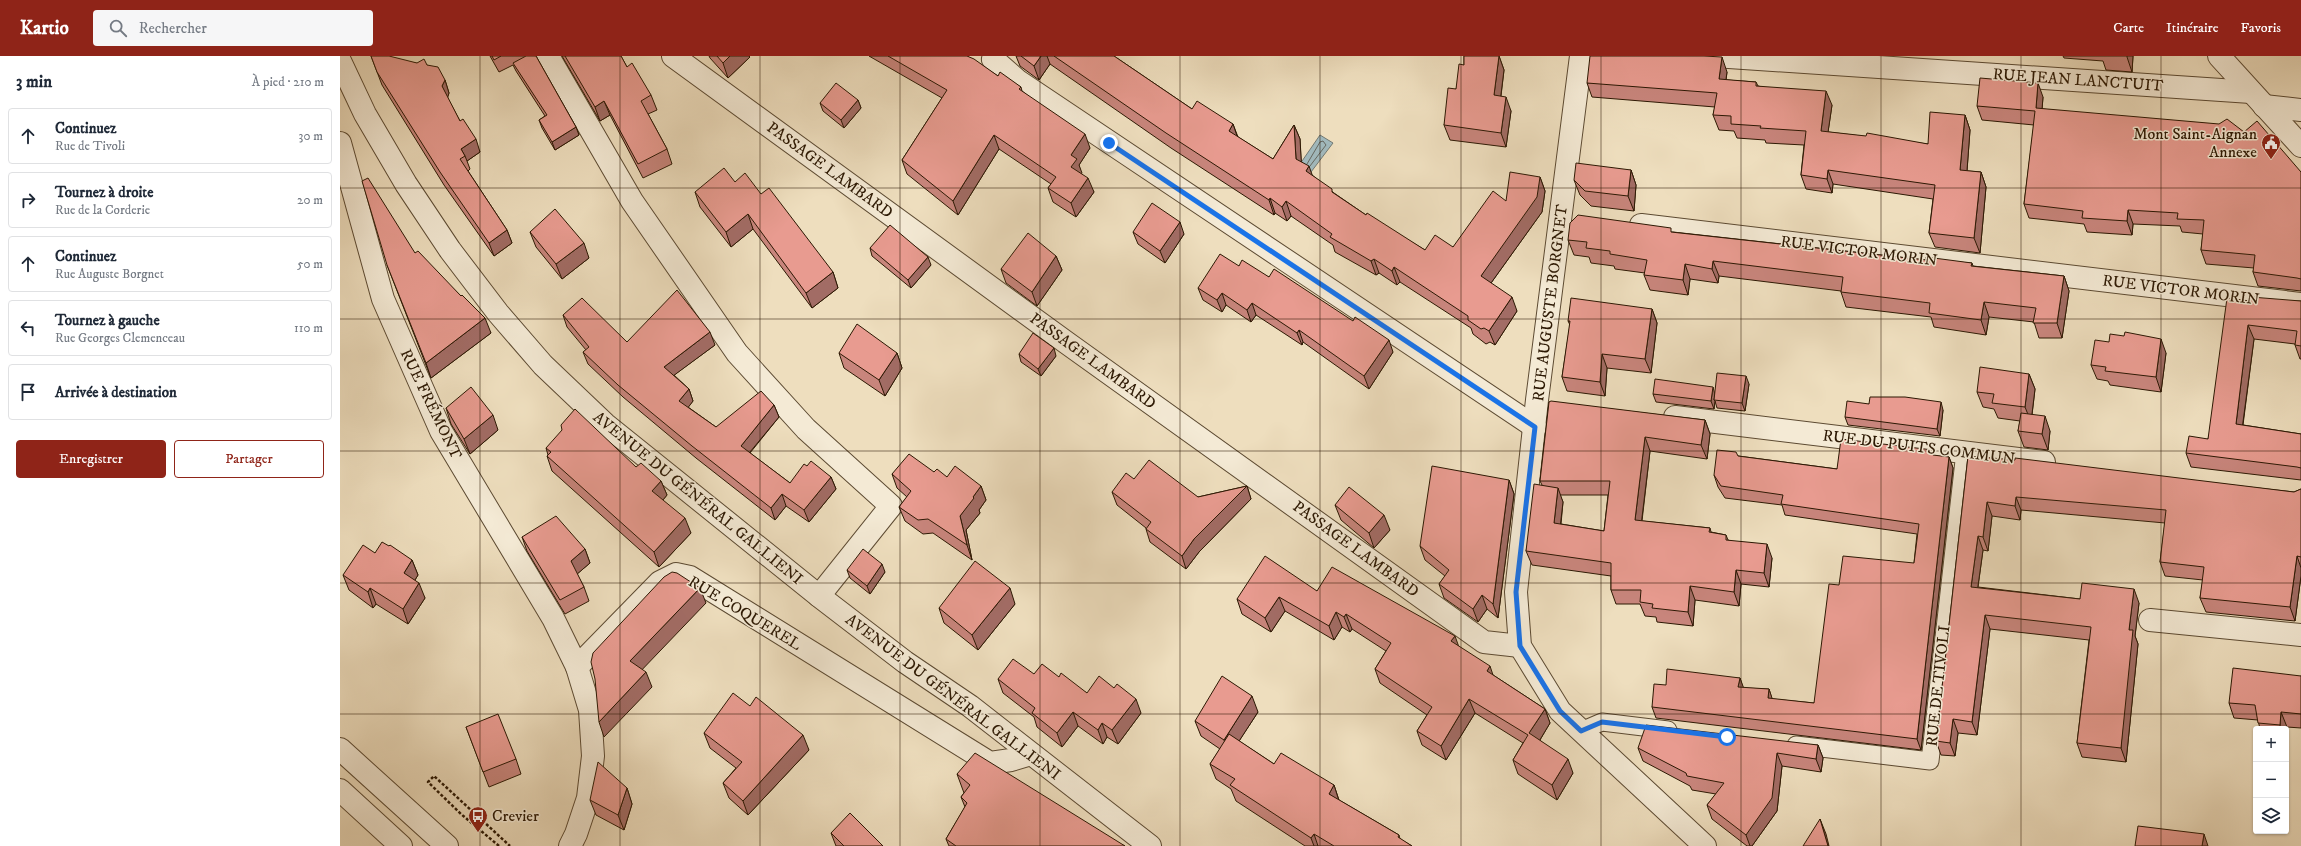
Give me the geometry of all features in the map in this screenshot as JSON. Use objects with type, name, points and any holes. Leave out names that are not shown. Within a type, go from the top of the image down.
[{"type":"street","points":[[548,56],[632,201],[737,353],[806,429],[891,506],[819,596]]},
{"type":"street","name":"PASSAGE LAMBARD","points":[[673,56],[1067,343],[1484,642],[1520,646]]},
{"type":"street","name":"RUE AUGUSTE BORGNET","points":[[1520,646],[1516,592],[1537,400],[1581,56]]},
{"type":"street","name":"RUE JEAN LANCTUIT","points":[[1714,56],[2258,99],[2301,110]]},
{"type":"street","points":[[2219,56],[2301,146]]},
{"type":"street","points":[[992,57],[1018,82],[1535,427]]},
{"type":"street","name":"AVENUE DU GÉNÉRAL GALLIENI","points":[[340,61],[365,114],[406,184],[450,250],[498,313],[542,365],[605,424],[819,596],[905,662],[970,706],[1150,846]]},
{"type":"street","name":"RUE FRÉMONT","points":[[340,143],[383,299],[441,431],[553,618],[577,667]]},
{"type":"street","points":[[1561,215],[1584,218]]},
{"type":"street","name":"RUE VICTOR MORIN","points":[[1624,222],[2301,304]]},
{"type":"street","points":[[1537,400],[1560,402]]},
{"type":"street","name":"RUE DU PUITS COMMUN","points":[[1656,414],[2061,464]]},
{"type":"street","name":"RUE COQUEREL","points":[[577,667],[660,582],[676,574],[690,577],[990,763],[1011,760],[1031,754]]},
{"type":"street","points":[[2150,620],[2301,635]]},
{"type":"street","points":[[1520,646],[1560,711],[1705,846]]},
{"type":"street","points":[[570,846],[576,834],[588,798],[593,756],[590,710],[577,667]]},
{"type":"street","points":[[340,749],[447,846]]},
{"type":"street","points":[[340,790],[401,846]]},
{"type":"lane","name":"RUE DE TIVOLI","points":[[1782,743],[1930,761],[1965,452]]},
{"type":"lane","points":[[1581,731],[1602,722],[1680,731]]},
{"type":"path","points":[[499,846],[461,814],[428,782],[434,776],[510,846]]},
{"type":"water","points":[[1320,135],[1333,143],[1311,172],[1300,164]]},
{"type":"building","points":[[371,56],[389,56],[417,63],[424,59],[427,65],[438,67],[445,80],[442,86],[460,121],[463,119],[476,139],[461,149],[465,156],[460,159],[507,230],[489,243],[440,172],[377,72]]},
{"type":"building","points":[[492,56],[501,56],[494,60]]},
{"type":"building","points":[[526,56],[536,56],[576,127],[552,142],[539,120],[547,115],[513,63]]},
{"type":"building","points":[[565,56],[621,56],[627,67],[632,63],[651,95],[641,101],[667,149],[638,164],[604,101],[595,107]]},
{"type":"building","points":[[717,56],[730,56],[723,63]]},
{"type":"building","points":[[888,56],[967,56],[974,59],[998,76],[1000,72],[1021,87],[1019,89],[1085,134],[1071,155],[1077,159],[1071,167],[1088,178],[1071,203],[1048,188],[1056,177],[994,135],[953,201],[902,160],[947,90]]},
{"type":"building","points":[[1021,56],[1041,56],[1034,66]]},
{"type":"building","points":[[1054,56],[1114,56],[1192,109],[1197,101],[1233,124],[1229,131],[1273,159],[1294,125],[1296,159],[1309,166],[1306,171],[1332,189],[1332,192],[1366,215],[1367,213],[1425,250],[1435,235],[1453,247],[1493,191],[1506,201],[1510,172],[1540,177],[1537,197],[1481,276],[1512,297],[1489,331],[1484,328],[1481,329],[1468,320],[1468,316],[1394,267],[1392,271],[1374,259],[1371,261],[1330,237],[1332,234],[1286,201],[1282,207],[1270,198],[1269,200],[1166,133]]},
{"type":"building","points":[[1464,56],[1499,56],[1494,95],[1506,97],[1501,133],[1444,125],[1448,88],[1456,89],[1459,64],[1464,65]]},
{"type":"building","points":[[1590,56],[1722,57],[1719,79],[1756,82],[1756,86],[1826,91],[1821,131],[1866,136],[1867,133],[1928,144],[1930,112],[1965,115],[1960,170],[1981,172],[1974,238],[1929,233],[1935,185],[1828,170],[1827,179],[1801,175],[1806,131],[1760,128],[1761,126],[1731,124],[1731,116],[1713,115],[1717,93],[1587,83]]},
{"type":"building","points":[[1980,78],[2038,83],[2036,108],[2219,124],[2227,119],[2244,132],[2257,121],[2301,172],[2301,279],[2253,272],[2255,255],[2201,250],[2204,220],[2177,219],[2178,213],[2128,210],[2127,221],[2082,218],[2083,211],[2024,204],[2035,111],[1977,106]]},
{"type":"building","points":[[836,83],[858,100],[841,120],[820,103]]},
{"type":"building","points":[[1576,163],[1631,170],[1628,196],[1585,191],[1574,180]]},
{"type":"building","points":[[724,168],[735,182],[745,173],[761,194],[769,188],[833,272],[806,293],[748,214],[726,232],[695,192]]},
{"type":"building","points":[[368,178],[415,253],[418,251],[461,296],[462,295],[485,318],[426,363],[387,265],[362,181]]},
{"type":"building","points":[[1152,203],[1180,222],[1160,251],[1133,232]]},
{"type":"building","points":[[555,209],[584,243],[556,264],[530,232]]},
{"type":"building","points":[[1578,215],[1671,228],[1671,232],[1926,260],[1926,257],[1972,263],[1971,266],[2064,276],[2057,323],[2033,323],[2036,308],[1984,302],[1981,320],[1929,313],[1930,303],[1841,292],[1843,277],[1713,261],[1712,269],[1685,264],[1683,280],[1644,275],[1647,260],[1610,254],[1610,251],[1586,248],[1587,242],[1568,240],[1570,223]]},
{"type":"building","points":[[890,225],[928,257],[908,280],[870,248]]},
{"type":"building","points":[[1028,233],[1056,256],[1032,292],[1001,269]]},
{"type":"building","points":[[1220,254],[1239,266],[1242,260],[1269,277],[1274,269],[1353,321],[1355,317],[1389,340],[1364,376],[1299,330],[1297,333],[1252,303],[1247,310],[1222,293],[1217,300],[1198,288]]},
{"type":"building","points":[[677,290],[710,332],[664,367],[689,389],[679,401],[716,427],[761,391],[774,405],[741,446],[790,483],[804,464],[807,466],[811,461],[831,477],[804,510],[782,494],[771,508],[692,446],[618,385],[583,352],[589,347],[563,315],[582,298],[627,342]]},
{"type":"building","points":[[2251,297],[2301,301],[2301,346],[2295,345],[2297,331],[2248,325],[2236,424],[2301,434],[2301,468],[2186,453],[2189,436],[2208,439],[2227,298],[2250,301]]},
{"type":"building","points":[[1571,298],[1652,309],[1645,359],[1602,354],[1600,382],[1562,377],[1570,321],[1568,321]]},
{"type":"building","points":[[857,324],[897,353],[879,380],[839,353]]},
{"type":"building","points":[[2125,332],[2161,339],[2156,377],[2105,371],[2106,367],[2091,365],[2095,340],[2109,342],[2110,334],[2124,336]]},
{"type":"building","points":[[1033,333],[1054,348],[1038,369],[1019,354]]},
{"type":"building","points":[[1980,367],[2029,374],[2025,407],[1992,403],[1994,394],[1977,392]]},
{"type":"building","points":[[1717,373],[1746,376],[1742,403],[1714,400]]},
{"type":"building","points":[[1655,379],[1713,387],[1711,401],[1653,394]]},
{"type":"building","points":[[471,387],[493,415],[464,439],[446,408]]},
{"type":"building","points":[[1870,397],[1905,397],[1941,402],[1937,429],[1845,417],[1847,401],[1869,404]]},
{"type":"building","points":[[1551,401],[1705,420],[1701,445],[1645,437],[1635,520],[1710,528],[1709,532],[1726,535],[1726,540],[1767,544],[1764,573],[1736,570],[1734,592],[1690,586],[1688,612],[1652,608],[1653,604],[1640,602],[1641,590],[1611,590],[1611,563],[1526,551],[1534,484],[1558,488],[1554,523],[1604,531],[1610,481],[1540,481],[1549,402]]},
{"type":"building","points":[[575,409],[636,467],[641,463],[661,481],[652,491],[685,518],[654,552],[547,456],[551,452],[546,448],[562,430],[561,425]]},
{"type":"building","points":[[2021,413],[2045,416],[2042,434],[2018,431]]},
{"type":"building","points":[[1841,439],[1933,450],[1933,455],[1949,457],[1917,739],[1652,707],[1654,684],[1666,685],[1667,669],[1740,678],[1738,687],[1769,689],[1768,698],[1814,703],[1829,584],[1839,585],[1843,556],[1914,563],[1919,524],[1781,504],[1783,495],[1721,486],[1714,475],[1717,450],[1736,452],[1738,456],[1837,469]]},
{"type":"building","points":[[909,454],[934,472],[937,469],[947,477],[955,466],[981,486],[960,516],[967,545],[928,519],[918,520],[899,507],[911,491],[892,474]]},
{"type":"building","points":[[1968,456],[2015,460],[2015,458],[2294,492],[2301,489],[2301,557],[2297,556],[2290,607],[2200,598],[2204,567],[2160,562],[2166,510],[2016,497],[2015,506],[1987,502],[1983,537],[1978,536],[1971,587],[2080,599],[2082,583],[2134,589],[2129,630],[2133,630],[2121,748],[2077,743],[2091,627],[1985,615],[1972,722],[1953,719],[1950,743],[1936,741]]},
{"type":"building","points":[[1149,460],[1198,497],[1247,486],[1194,539],[1182,556],[1146,529],[1151,522],[1112,492],[1126,473],[1134,479]]},
{"type":"building","points":[[1432,466],[1509,480],[1493,604],[1482,595],[1473,609],[1439,584],[1449,570],[1420,546]]},
{"type":"building","points":[[1349,487],[1384,515],[1369,533],[1335,505]]},
{"type":"building","points":[[556,516],[585,549],[571,561],[584,587],[560,600],[522,537]]},
{"type":"building","points":[[382,542],[389,546],[390,545],[412,560],[404,573],[419,583],[403,609],[370,588],[368,592],[343,575],[363,545],[375,553]]},
{"type":"building","points":[[863,549],[882,564],[867,586],[847,570]]},
{"type":"building","points":[[1265,556],[1317,591],[1332,567],[1455,636],[1451,641],[1490,666],[1487,671],[1545,709],[1529,733],[1568,759],[1552,785],[1513,760],[1528,735],[1469,699],[1441,746],[1417,731],[1432,707],[1375,669],[1391,643],[1346,614],[1344,617],[1336,612],[1329,626],[1279,597],[1265,618],[1237,599]]},
{"type":"building","points":[[975,561],[1010,588],[972,635],[939,608]]},
{"type":"building","points":[[672,572],[677,573],[700,588],[630,661],[646,672],[599,722],[595,679],[591,662],[593,653],[664,577]]},
{"type":"building","points":[[1013,659],[1034,674],[1042,664],[1059,677],[1061,673],[1087,693],[1099,676],[1114,688],[1117,684],[1136,699],[1112,730],[1102,723],[1098,730],[1073,712],[1057,733],[1032,713],[1035,708],[998,679]]},
{"type":"building","points":[[2233,668],[2301,676],[2301,714],[2281,712],[2280,725],[2258,723],[2255,705],[2229,703]]},
{"type":"building","points":[[1222,676],[1252,696],[1224,740],[1195,721]]},
{"type":"building","points":[[733,693],[750,706],[756,697],[803,735],[743,801],[723,783],[742,762],[704,733]]},
{"type":"building","points":[[498,714],[516,759],[483,772],[466,727]]},
{"type":"building","points":[[1646,725],[1818,745],[1816,759],[1777,753],[1772,798],[1746,835],[1707,805],[1724,783],[1687,776],[1686,773],[1638,748]]},
{"type":"building","points":[[1229,734],[1274,764],[1281,753],[1334,785],[1329,794],[1399,835],[1398,837],[1412,846],[1334,846],[1314,834],[1311,838],[1230,785],[1235,779],[1210,764]]},
{"type":"building","points":[[975,753],[1125,846],[956,846],[946,839],[967,803],[961,797],[970,785],[957,774]]},
{"type":"building","points":[[598,762],[627,788],[618,815],[590,800]]},
{"type":"building","points":[[850,813],[883,846],[844,846],[831,833]]},
{"type":"building","points":[[1820,819],[1828,846],[1803,846]]},
{"type":"building","points":[[2138,826],[2204,834],[2202,846],[2135,846]]},
{"type":"place","name":"Mont Saint-Aignan Annexe","points":[[2271,160]]},
{"type":"place","name":"Crevier","points":[[478,833]]},
{"type":"route","points":[[1109,143],[1501,406],[1535,427],[1516,592],[1520,646],[1560,711],[1581,731],[1602,722],[1727,737]]}]
